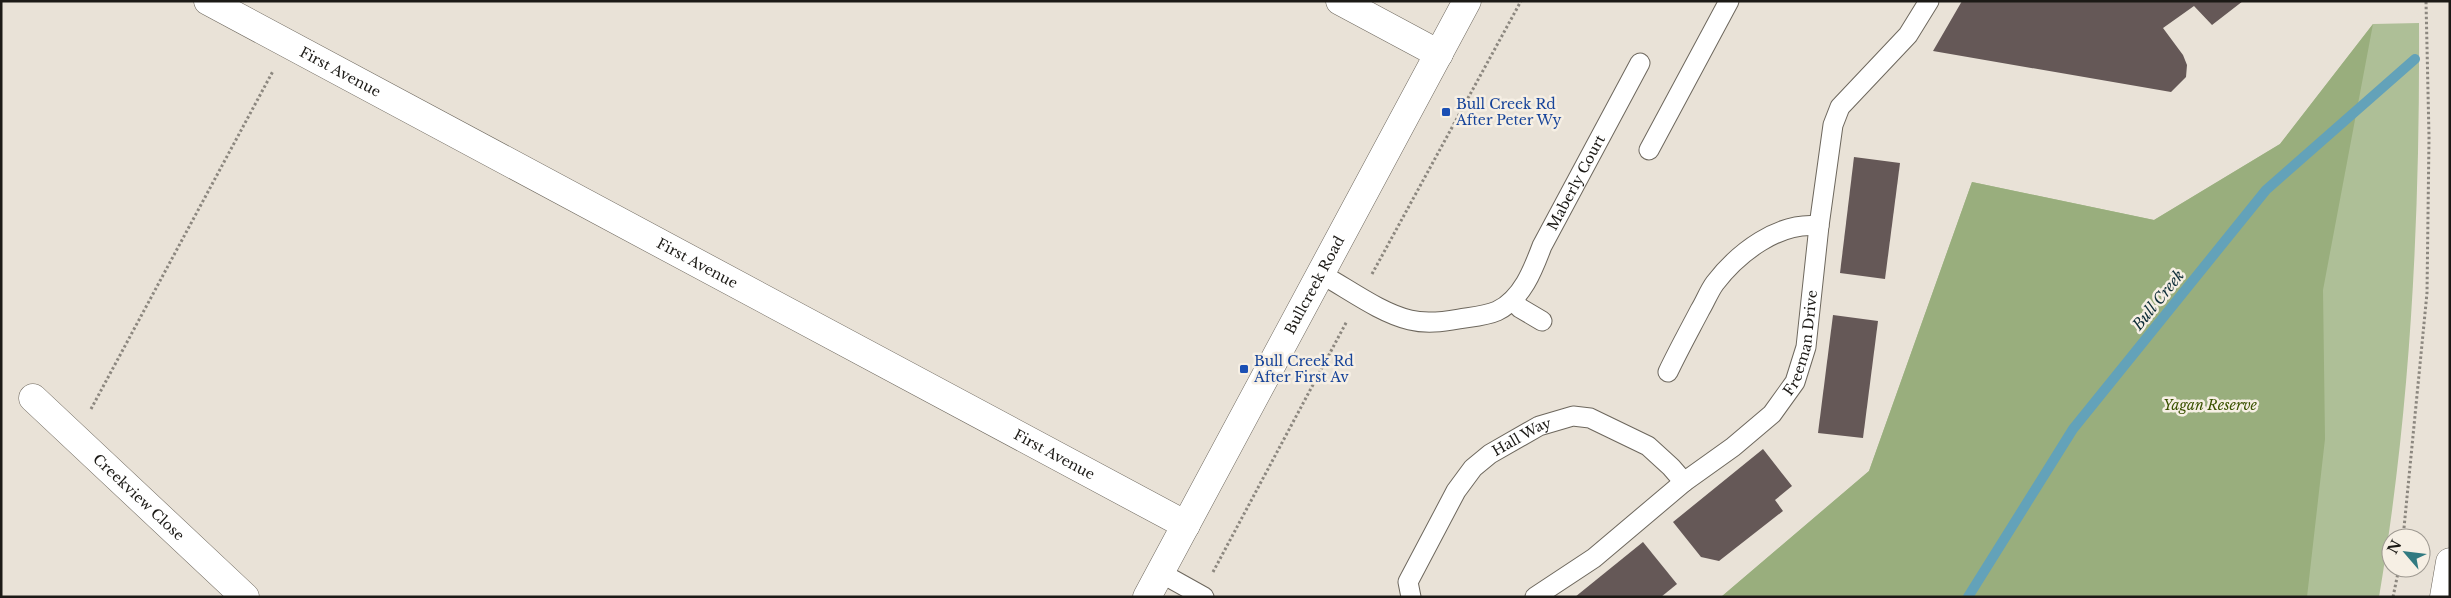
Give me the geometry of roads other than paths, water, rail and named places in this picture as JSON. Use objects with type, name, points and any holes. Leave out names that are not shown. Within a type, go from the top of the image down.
[{"type":"main road","name":"First Avenue","points":[[208,1],[1186,525]]},
{"type":"main road","points":[[1340,1],[1439,54]]},
{"type":"main road","name":"Bullcreek Road","points":[[1147,597],[1467,1]]},
{"type":"main road","name":"Creekview Close","points":[[33,398],[245,597]]},
{"type":"main road","points":[[2444,597],[2450,562]]},
{"type":"lane","points":[[1649,150],[1729,1]]},
{"type":"lane","name":"Freeman Drive","points":[[1535,597],[1594,558],[1684,482],[1772,414],[1795,382],[1806,348],[1819,226],[1833,125],[1840,107],[1908,34],[1929,1]]},
{"type":"lane","name":"Maberly Court","points":[[1321,274],[1399,316],[1430,323],[1497,311],[1512,300],[1534,268],[1542,246],[1640,63]]},
{"type":"lane","points":[[1668,372],[1714,284],[1734,263],[1763,240],[1791,228],[1809,224],[1819,226]]},
{"type":"lane","points":[[1512,300],[1520,308],[1542,321]]},
{"type":"lane","name":"Hall Way","points":[[1407,592],[1456,491],[1473,468],[1490,454],[1539,426],[1573,416],[1590,418],[1648,446],[1684,482]]},
{"type":"lane","points":[[1161,573],[1204,597]]},
{"type":"waterway","name":"Bull Creek","points":[[1968,597],[2073,429],[2266,190],[2415,59]]},
{"type":"place","name":"Bull Creek Rd After Peter Wy","points":[[1446,112]]},
{"type":"place","name":"Bull Creek Rd After First Av","points":[[1244,369]]},
{"type":"park label","name":"Yagan Reserve","points":[[2210,405]]}]
